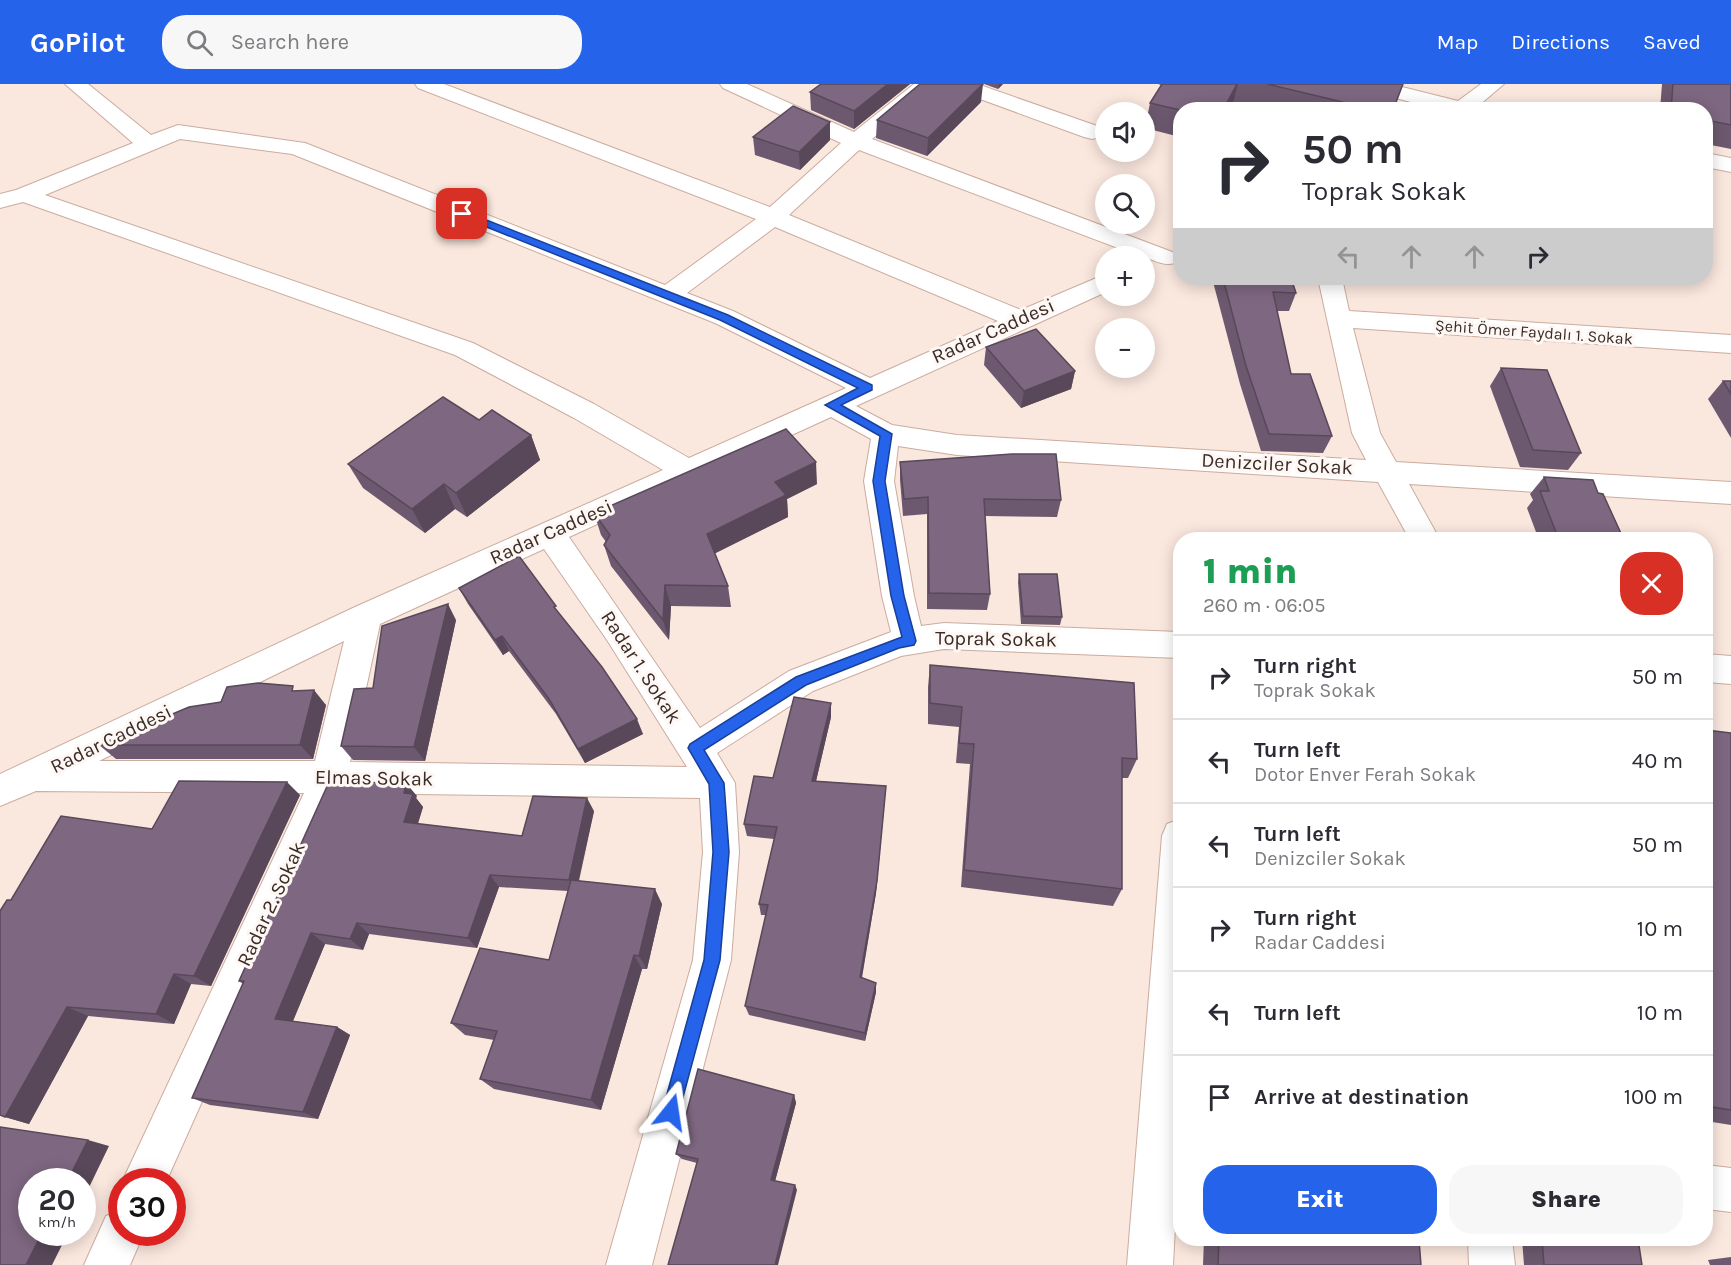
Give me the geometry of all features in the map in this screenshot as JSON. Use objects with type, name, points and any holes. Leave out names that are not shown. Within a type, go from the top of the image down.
[{"type":"street","points":[[75,84],[148,144]]},
{"type":"street","points":[[425,84],[773,217],[1020,320]]},
{"type":"street","points":[[730,84],[855,141],[1164,258]]},
{"type":"street","points":[[668,295],[773,217],[855,141],[927,84]]},
{"type":"street","points":[[957,84],[1092,132]]},
{"type":"street","points":[[1365,84],[1436,102]]},
{"type":"street","points":[[1472,102],[1494,84]]},
{"type":"street","points":[[12,198],[178,132],[297,148],[724,317],[868,388]]},
{"type":"street","points":[[1713,161],[1731,165]]},
{"type":"street","points":[[12,198],[464,349],[584,411],[686,470]]},
{"type":"street","points":[[1331,285],[1366,434],[1420,532]]},
{"type":"street","name":"Radar Caddesi","points":[[0,790],[32,777],[366,616],[1095,287]]},
{"type":"street","name":"Şehit Ömer Faydalı 1. Sokak","points":[[1338,319],[1731,344]]},
{"type":"street","name":"Denizciler Sokak","points":[[831,405],[886,434],[957,445],[1731,493]]},
{"type":"street","points":[[886,434],[879,481],[898,596],[909,641]]},
{"type":"street","name":"Radar 1. Sokak","points":[[549,532],[717,783],[721,852],[712,960],[629,1265]]},
{"type":"street","name":"Radar 2. Sokak","points":[[150,1168],[329,777],[366,616]]},
{"type":"street","name":"Toprak Sokak","points":[[695,748],[801,681],[898,643],[944,636],[1173,645]]},
{"type":"street","points":[[1713,669],[1731,670]]},
{"type":"street","name":"Elmas Sokak","points":[[32,777],[329,777],[717,783]]},
{"type":"street","points":[[1150,1265],[1173,936]]},
{"type":"street","points":[[1713,1188],[1731,1190]]},
{"type":"street","points":[[107,1265],[116,1246]]},
{"type":"street","points":[[1491,1246],[1492,1265]]},
{"type":"building","points":[[821,84],[888,84],[854,111],[810,92]]},
{"type":"building","points":[[920,84],[983,84],[928,138],[877,120]]},
{"type":"building","points":[[1162,84],[1237,84],[1227,102],[1173,102],[1173,108],[1151,102]]},
{"type":"building","points":[[1267,84],[1403,84],[1396,102],[1342,102]]},
{"type":"building","points":[[1673,84],[1731,84],[1731,125],[1713,121],[1713,102],[1672,102]]},
{"type":"building","points":[[793,106],[830,122],[799,152],[753,137]]},
{"type":"building","points":[[1225,285],[1293,285],[1296,293],[1273,292],[1291,374],[1310,374],[1332,436],[1269,434],[1246,366]]},
{"type":"building","points":[[1036,329],[1075,371],[1024,391],[986,347]]},
{"type":"building","points":[[1501,368],[1547,370],[1581,453],[1533,450]]},
{"type":"building","points":[[1723,381],[1731,381],[1731,394]]},
{"type":"building","points":[[443,397],[479,420],[492,410],[531,435],[456,493],[444,484],[412,509],[348,464]]},
{"type":"building","points":[[786,429],[816,462],[775,482],[786,495],[707,534],[728,586],[665,585],[663,620],[604,545],[610,535],[594,513]]},
{"type":"building","points":[[1012,454],[1056,454],[1061,500],[984,499],[990,594],[929,593],[928,497],[904,499],[900,462]]},
{"type":"building","points":[[1544,477],[1593,480],[1598,493],[1603,494],[1620,532],[1556,532],[1540,491],[1549,491]]},
{"type":"building","points":[[519,556],[556,606],[554,607],[602,667],[637,719],[578,749],[549,699],[502,636],[495,640],[459,588]]},
{"type":"building","points":[[1019,574],[1057,574],[1062,617],[1023,616]]},
{"type":"building","points":[[448,604],[414,747],[341,746],[354,689],[373,688],[382,626]]},
{"type":"building","points":[[930,665],[1134,683],[1137,759],[1122,758],[1122,889],[964,870],[974,744],[959,743],[962,707],[930,703]]},
{"type":"building","points":[[258,683],[293,686],[292,691],[314,690],[300,745],[99,745],[189,707],[221,702],[227,687]]},
{"type":"building","points":[[794,697],[831,703],[812,781],[886,786],[877,881],[860,977],[876,983],[865,1033],[745,1006],[768,905],[759,904],[777,827],[744,824],[754,776],[773,778]]},
{"type":"building","points":[[1713,731],[1731,733],[1731,1110],[1713,1107]]},
{"type":"building","points":[[179,781],[287,782],[194,976],[174,974],[156,1014],[67,1007],[5,1117],[0,1115],[0,911],[7,900],[11,900],[61,816],[152,829]]},
{"type":"building","points":[[329,782],[406,783],[404,793],[413,794],[404,822],[522,836],[533,796],[587,798],[569,880],[490,875],[468,938],[357,923],[350,939],[311,933],[275,1019],[337,1027],[303,1112],[192,1098],[244,981],[239,981]]},
{"type":"building","points":[[571,880],[655,889],[639,956],[634,955],[591,1100],[480,1079],[497,1031],[451,1023],[480,948],[549,960]]},
{"type":"building","points":[[698,1069],[794,1095],[771,1180],[795,1185],[775,1265],[668,1265],[698,1159],[676,1154]]},
{"type":"building","points":[[0,1127],[88,1140],[74,1168],[18,1168],[18,1246],[36,1246],[26,1265],[0,1265]]},
{"type":"building","points":[[1219,1246],[1419,1246],[1421,1265],[1218,1265]]},
{"type":"building","points":[[1543,1246],[1639,1246],[1642,1265],[1544,1265]]},
{"type":"route","points":[[462,214],[724,317],[868,388],[831,405],[886,434],[879,481],[898,596],[909,641],[898,643],[801,681],[695,748],[717,783],[721,852],[712,960],[671,1112]]}]
